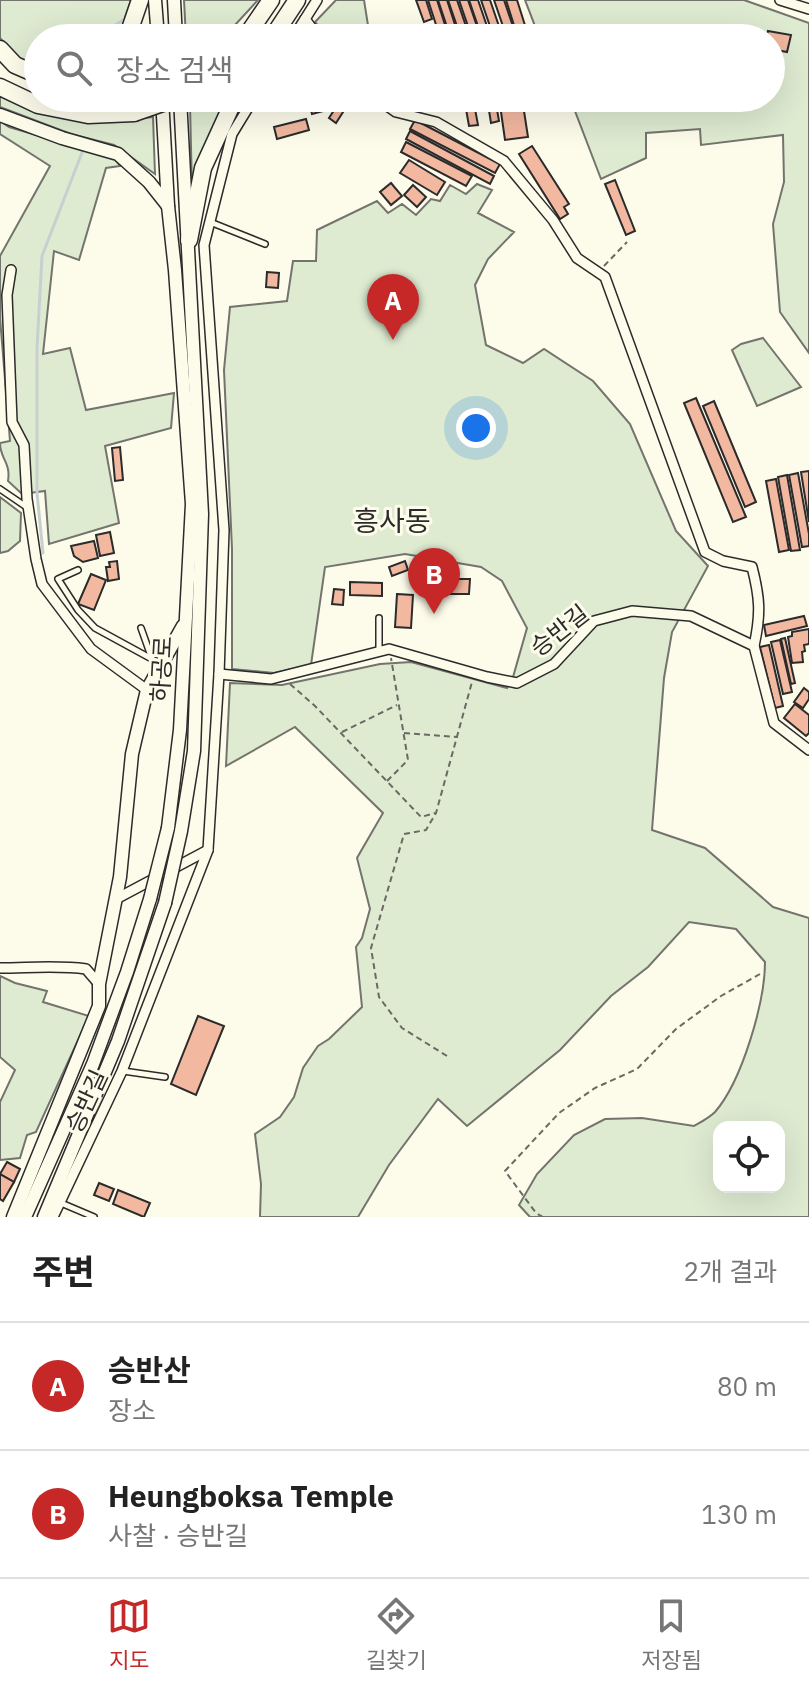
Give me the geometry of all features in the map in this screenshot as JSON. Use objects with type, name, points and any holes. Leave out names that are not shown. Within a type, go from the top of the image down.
[{"type":"highway","points":[[132,24],[140,0]]},
{"type":"highway","points":[[255,24],[271,0]]},
{"type":"highway","points":[[281,24],[297,0]]},
{"type":"highway","points":[[0,49],[15,65],[24,69]]},
{"type":"highway","points":[[0,87],[24,98]]},
{"type":"highway","points":[[73,112],[88,115],[137,112]]},
{"type":"highway","points":[[189,240],[203,168],[229,112]]},
{"type":"street","points":[[155,0],[157,24]]},
{"type":"street","points":[[174,0],[175,24]]},
{"type":"street","points":[[302,24],[317,0]]},
{"type":"street","points":[[780,0],[809,9]]},
{"type":"street","points":[[305,19],[309,24]]},
{"type":"street","name":"하공로","points":[[44,1217],[118,1041],[165,903],[175,830],[192,504],[163,112]]},
{"type":"street","name":"하공로","points":[[25,1217],[93,1064],[127,972],[175,830],[194,751],[202,514],[189,240],[179,112]]},
{"type":"street","name":"승반길","points":[[53,1217],[122,1071],[208,850],[224,530],[204,245],[232,134],[245,112]]},
{"type":"street","points":[[396,112],[436,122],[504,161],[553,220],[577,258],[605,277],[705,552],[723,561],[752,567],[760,598],[760,619],[754,646],[774,723],[809,750]]},
{"type":"street","points":[[0,115],[118,154],[149,182],[168,206]]},
{"type":"street","points":[[11,270],[7,295],[12,422],[24,445],[29,509],[42,584],[91,649],[147,690]]},
{"type":"street","name":"승반길","points":[[384,650],[517,683],[554,664],[594,621],[632,611],[691,616],[754,646]]},
{"type":"street","points":[[13,1217],[99,1006],[99,984],[116,899],[132,754],[147,690],[157,663],[185,623]]},
{"type":"street","points":[[219,674],[271,679],[384,650]]},
{"type":"street","points":[[116,899],[208,850]]},
{"type":"street","points":[[0,968],[22,970],[64,966],[86,969],[99,984]]},
{"type":"lane","points":[[209,222],[265,244]]},
{"type":"lane","points":[[0,489],[29,509]]},
{"type":"lane","points":[[78,570],[58,579],[78,610],[95,628],[157,663]]},
{"type":"lane","points":[[379,618],[384,650]]},
{"type":"lane","points":[[141,628],[157,663]]},
{"type":"lane","points":[[122,1071],[165,1077]]},
{"type":"lane","points":[[60,1202],[94,1217]]},
{"type":"path","points":[[598,272],[627,242]]},
{"type":"path","points":[[384,650],[408,760],[387,781]]},
{"type":"path","points":[[447,1056],[402,1028],[379,997],[371,948],[404,834],[426,830],[436,813],[474,674]]},
{"type":"path","points":[[281,676],[341,732],[421,817],[436,813]]},
{"type":"path","points":[[341,732],[398,705]]},
{"type":"path","points":[[403,733],[458,737]]},
{"type":"path","points":[[543,1217],[536,1213],[505,1171],[559,1113],[595,1088],[637,1069],[676,1029],[721,996],[760,974]]},
{"type":"green space","points":[[0,0],[131,0],[123,24],[24,24],[24,63],[0,38]]},
{"type":"green space","points":[[184,0],[258,0],[236,24],[185,24]]},
{"type":"green space","points":[[336,0],[364,0],[368,24],[315,22]]},
{"type":"green space","points":[[525,0],[744,0],[809,23],[809,353],[780,312],[773,224],[784,182],[783,135],[701,145],[700,129],[646,133],[646,158],[601,179],[575,112],[785,112],[785,24],[534,24]]},
{"type":"green space","points":[[0,93],[24,104],[24,112],[43,112],[92,121],[153,117],[155,174],[114,145],[71,134],[0,107]]},
{"type":"green space","points":[[190,112],[223,112],[192,190]]},
{"type":"green space","points":[[0,121],[9,127],[114,158],[120,166],[106,168],[79,260],[54,251],[43,354],[70,348],[86,410],[174,393],[171,428],[105,446],[119,523],[49,544],[45,491],[22,494],[8,481],[8,469],[0,448],[0,443],[10,441],[0,318],[0,256],[50,166],[0,134]]},
{"type":"green space","points":[[477,184],[492,190],[478,213],[514,232],[488,259],[475,285],[486,345],[523,363],[544,349],[593,381],[630,424],[676,531],[708,566],[672,632],[664,678],[652,830],[705,848],[773,907],[809,918],[809,1217],[530,1217],[519,1205],[537,1174],[574,1135],[605,1119],[642,1118],[694,1126],[713,1114],[725,1098],[750,1040],[761,998],[765,962],[736,929],[689,922],[648,967],[611,996],[560,1050],[467,1126],[438,1099],[389,1165],[358,1217],[260,1217],[261,1184],[255,1134],[280,1117],[294,1097],[303,1068],[318,1046],[362,1007],[356,947],[362,938],[370,909],[357,858],[383,813],[295,727],[226,766],[230,683],[282,685],[380,664],[411,662],[507,688],[527,628],[502,581],[481,567],[405,554],[325,567],[311,665],[274,673],[232,669],[232,549],[224,370],[230,307],[287,301],[293,261],[316,261],[317,230],[377,201],[388,213],[402,204],[416,215],[431,199],[440,201],[450,185],[466,194]]},
{"type":"green space","points":[[763,338],[801,387],[757,406],[732,350]]},
{"type":"green space","points":[[0,497],[21,513],[20,541],[8,551],[0,553]]},
{"type":"green space","points":[[0,976],[47,991],[43,1002],[89,1016],[36,1132],[27,1135],[20,1158],[0,1160],[0,1102],[15,1070],[0,1057]]},
{"type":"building","points":[[416,0],[426,0],[432,19],[424,22]]},
{"type":"building","points":[[428,0],[437,0],[445,24],[436,24]]},
{"type":"building","points":[[438,0],[447,0],[455,24],[446,24]]},
{"type":"building","points":[[448,0],[457,0],[465,24],[456,24]]},
{"type":"building","points":[[459,0],[468,0],[476,24],[467,24]]},
{"type":"building","points":[[469,0],[478,0],[486,24],[477,24]]},
{"type":"building","points":[[481,0],[490,0],[498,24],[489,24]]},
{"type":"building","points":[[494,0],[504,0],[512,24],[502,24]]},
{"type":"building","points":[[506,0],[517,0],[525,24],[514,24]]},
{"type":"building","points":[[785,34],[791,35],[785,52]]},
{"type":"building","points":[[333,112],[343,112],[336,123],[329,118]]},
{"type":"building","points":[[466,112],[476,112],[478,125],[469,126]]},
{"type":"building","points":[[489,112],[497,112],[499,121],[491,123]]},
{"type":"building","points":[[501,112],[524,112],[528,137],[505,140]]},
{"type":"building","points":[[306,119],[309,130],[277,139],[274,127]]},
{"type":"building","points":[[415,120],[500,164],[495,173],[410,129]]},
{"type":"building","points":[[410,131],[494,176],[490,184],[406,139]]},
{"type":"building","points":[[406,142],[472,176],[466,186],[401,152]]},
{"type":"building","points":[[532,146],[569,204],[564,207],[568,214],[560,219],[519,154]]},
{"type":"building","points":[[409,160],[445,182],[437,195],[400,173]]},
{"type":"building","points":[[615,180],[635,231],[626,235],[605,184]]},
{"type":"building","points":[[391,183],[402,196],[391,205],[380,192]]},
{"type":"building","points":[[413,185],[426,197],[417,207],[404,195]]},
{"type":"building","points":[[267,272],[279,273],[278,288],[266,287]]},
{"type":"building","points":[[696,398],[746,517],[733,522],[684,403]]},
{"type":"building","points":[[714,401],[756,502],[745,507],[703,406]]},
{"type":"building","points":[[120,447],[123,480],[115,481],[112,448]]},
{"type":"building","points":[[809,471],[809,522],[801,472]]},
{"type":"building","points":[[798,473],[809,534],[809,546],[802,547],[789,475]]},
{"type":"building","points":[[787,475],[800,550],[791,551],[778,477]]},
{"type":"building","points":[[776,479],[789,550],[779,552],[766,481]]},
{"type":"building","points":[[110,532],[114,553],[100,556],[96,535]]},
{"type":"building","points":[[94,541],[98,558],[83,562],[74,556],[71,546]]},
{"type":"building","points":[[117,561],[119,579],[108,581],[106,567],[110,567],[109,562]]},
{"type":"building","points":[[405,561],[408,570],[392,576],[389,567]]},
{"type":"building","points":[[91,574],[106,580],[94,610],[78,604]]},
{"type":"building","points":[[448,579],[470,579],[469,594],[448,594]]},
{"type":"building","points":[[350,582],[382,583],[382,596],[350,595]]},
{"type":"building","points":[[334,589],[344,590],[343,605],[332,604]]},
{"type":"building","points":[[397,594],[413,595],[411,628],[395,627]]},
{"type":"building","points":[[804,616],[807,626],[766,636],[764,625]]},
{"type":"building","points":[[809,629],[809,644],[804,645],[805,651],[802,652],[803,662],[792,663],[788,637],[792,636],[792,632]]},
{"type":"building","points":[[785,638],[795,683],[791,684],[781,639]]},
{"type":"building","points":[[780,640],[792,692],[783,694],[771,642]]},
{"type":"building","points":[[769,645],[783,706],[775,708],[760,647]]},
{"type":"building","points":[[804,688],[809,692],[809,699],[803,708],[794,702]]},
{"type":"building","points":[[795,704],[809,715],[809,733],[806,736],[784,718]]},
{"type":"building","points":[[198,1016],[224,1026],[196,1095],[171,1084]]},
{"type":"building","points":[[7,1162],[20,1169],[14,1182],[0,1174]]},
{"type":"building","points":[[0,1174],[14,1182],[3,1201],[0,1199]]},
{"type":"building","points":[[99,1183],[114,1189],[109,1201],[94,1195]]},
{"type":"building","points":[[118,1190],[150,1203],[144,1217],[113,1204]]},
{"type":"waterway","points":[[117,24],[128,17]]},
{"type":"waterway","points":[[43,553],[37,493],[37,348],[42,256],[83,150]]},
{"type":"place","name":"승반산","points":[[393,340]]},
{"type":"place","name":"Heungboksa Temple","points":[[434,614]]},
{"type":"district","name":"흥사동","points":[[392,520]]}]
